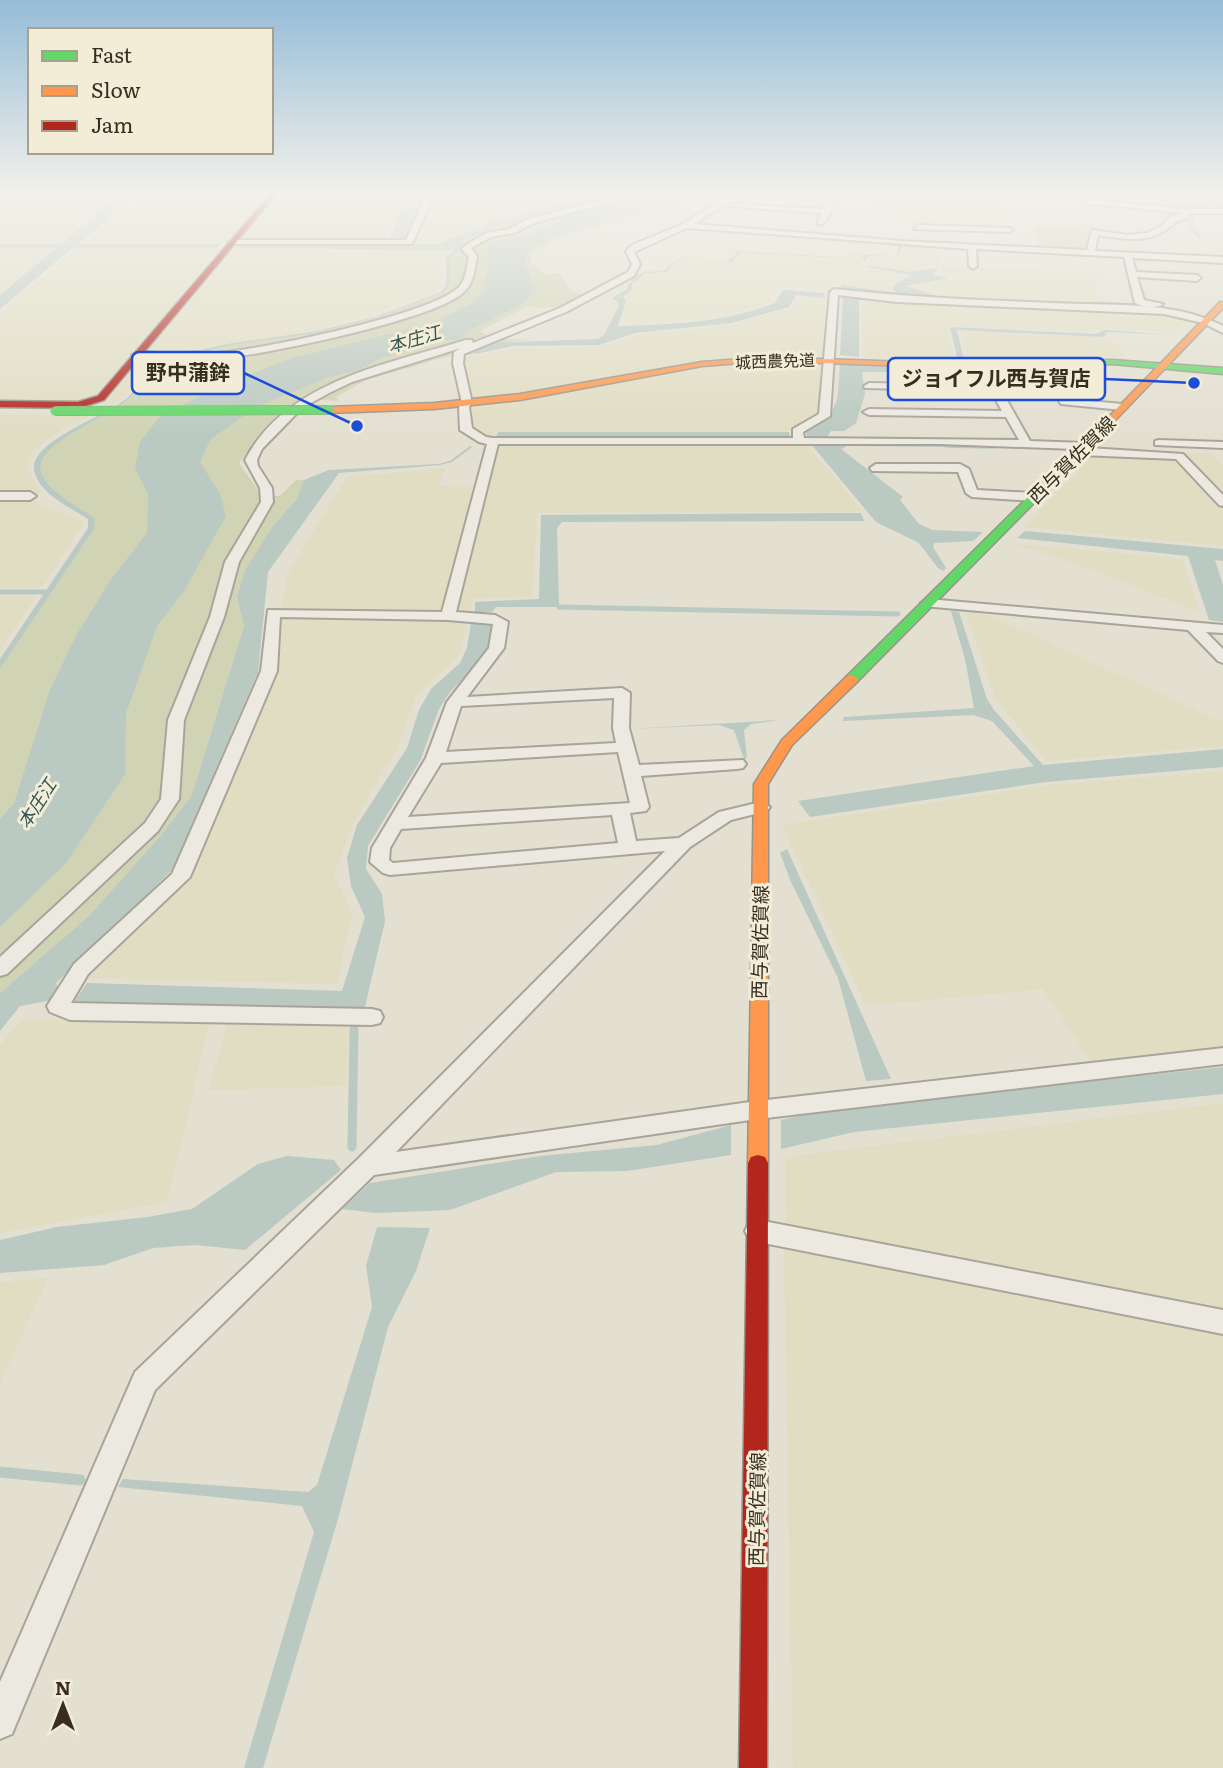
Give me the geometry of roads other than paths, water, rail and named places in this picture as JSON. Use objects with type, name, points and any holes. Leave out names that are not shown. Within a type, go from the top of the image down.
[{"type":"street","points":[[0,404],[79,405],[101,398],[206,274]]},
{"type":"street","points":[[137,355],[208,357],[333,335],[426,309],[461,291],[469,274]]},
{"type":"street","points":[[631,274],[563,310],[459,352],[458,363],[467,402],[464,407],[466,430],[483,440],[493,441],[799,440],[1085,446],[1179,456],[1223,502]]},
{"type":"street","points":[[1195,307],[1140,303],[1132,274],[1197,278]]},
{"type":"street","points":[[799,440],[797,431],[824,416],[831,359],[834,292],[897,299],[1214,313],[1223,330]]},
{"type":"street","name":"西与賀佐賀線","points":[[754,1768],[761,784],[787,743],[1085,446],[1214,313]]},
{"type":"street","points":[[0,969],[152,827],[170,799],[176,720],[217,618],[232,562],[267,502],[266,488],[252,466],[251,460],[257,448],[298,406],[348,380],[523,326]]},
{"type":"street","name":"城西農免道","points":[[0,411],[330,410],[467,402],[520,397],[702,364],[766,359],[831,359],[942,365],[1112,362],[1223,371]]},
{"type":"street","points":[[1052,383],[1066,402],[1122,407]]},
{"type":"street","points":[[869,386],[995,388],[1026,443]]},
{"type":"street","points":[[869,412],[1010,414]]},
{"type":"street","points":[[448,616],[493,441]]},
{"type":"street","points":[[1085,446],[1223,445]]},
{"type":"street","points":[[876,468],[960,468],[972,493],[1034,497]]},
{"type":"street","points":[[0,496],[30,496]]},
{"type":"street","points":[[928,603],[1223,629]]},
{"type":"street","points":[[372,1017],[70,1012],[58,1006],[81,969],[180,877],[269,671],[273,613],[448,616],[495,619],[501,622],[496,649],[455,702],[436,758],[381,848],[379,862],[390,869],[683,843]]},
{"type":"street","points":[[1192,626],[1223,658]]},
{"type":"street","points":[[395,824],[640,807],[621,728],[622,693],[455,702]]},
{"type":"street","points":[[436,758],[626,747]]},
{"type":"street","points":[[631,771],[737,764]]},
{"type":"street","points":[[0,1722],[145,1381],[368,1166],[683,843],[725,816],[761,807]]},
{"type":"street","points":[[620,809],[628,848]]},
{"type":"street","points":[[368,1166],[757,1110],[1223,1056]]},
{"type":"street","points":[[758,1231],[1223,1322]]},
{"type":"water","points":[[26,274],[42,274],[0,309],[0,295]]},
{"type":"water","points":[[446,274],[450,274],[450,284],[445,292],[381,316],[318,333],[231,345],[200,353],[148,353],[201,350],[227,344],[317,331],[378,316],[441,292],[446,285]]},
{"type":"water","name":"本庄江","points":[[486,274],[529,274],[535,290],[523,304],[464,333],[465,337],[457,340],[437,340],[377,360],[358,370],[326,378],[256,407],[210,440],[200,462],[220,494],[226,516],[184,591],[157,626],[126,713],[125,774],[66,863],[0,927],[0,819],[14,803],[49,692],[77,634],[110,581],[147,533],[148,495],[135,468],[140,442],[161,415],[236,380],[292,358],[430,324],[471,304],[483,292]]},
{"type":"water","points":[[640,274],[644,274],[632,284],[632,289],[623,297],[626,300],[618,326],[678,324],[737,315],[775,303],[782,291],[786,290],[824,293],[825,298],[796,295],[789,307],[731,323],[635,333],[599,345],[512,346],[476,354],[470,351],[489,343],[598,339],[604,335],[619,306],[612,298],[626,290],[629,283]]},
{"type":"water","points":[[904,274],[933,274],[949,278],[906,286],[943,298],[1159,308],[885,296],[840,289],[842,285],[897,293],[892,288],[894,285],[912,275]]},
{"type":"water","points":[[843,295],[859,298],[859,357],[840,355]]},
{"type":"water","points":[[950,327],[1096,334],[1105,330],[1171,335],[1107,332],[1104,337],[957,330],[964,361],[958,361]]},
{"type":"water","points":[[183,358],[186,359],[149,380],[116,409],[65,438],[46,454],[41,463],[45,479],[60,495],[95,518],[94,529],[0,669],[0,659],[88,528],[88,519],[55,499],[41,485],[34,469],[36,459],[56,440],[113,408],[147,378]]},
{"type":"water","points":[[840,363],[983,369],[1081,367],[1083,370],[862,372],[865,394],[856,423],[844,431],[831,431],[827,437],[807,437],[806,432],[832,411],[837,397]]},
{"type":"water","points":[[498,432],[789,432],[790,437],[496,438]]},
{"type":"water","points":[[811,444],[953,445],[955,447],[847,446],[841,449],[903,497],[900,500],[919,524],[933,530],[983,532],[973,541],[934,543],[933,547],[946,568],[943,571],[919,543],[876,522]]},
{"type":"water","points":[[472,447],[452,462],[440,465],[339,473],[268,572],[258,672],[172,870],[56,983],[59,990],[53,1000],[20,1006],[0,1031],[0,993],[89,916],[162,834],[192,795],[244,626],[237,597],[245,570],[273,526],[296,500],[304,480],[329,470],[438,464],[450,461]]},
{"type":"water","points":[[861,513],[864,521],[562,522],[557,528],[559,607],[496,607],[492,612],[475,612],[475,602],[539,599],[541,515]]},
{"type":"water","points":[[1025,531],[1223,549],[1223,561],[1215,560],[1223,585],[1223,622],[1209,620],[1188,556],[1017,538]]},
{"type":"water","points":[[951,611],[959,612],[987,699],[1043,765],[1223,749],[1223,767],[1046,782],[810,817],[798,801],[1034,766],[992,721],[973,715],[843,721],[844,717],[974,708],[965,659]]},
{"type":"water","points":[[471,623],[491,623],[489,645],[478,664],[450,692],[439,709],[420,761],[368,846],[366,869],[382,894],[385,921],[364,1011],[72,1005],[87,983],[342,991],[365,917],[351,886],[347,858],[357,825],[407,748],[419,710],[431,689],[460,663],[467,648]]},
{"type":"water","points":[[780,720],[751,724],[744,730],[747,758],[744,759],[734,730],[719,725],[630,729]]},
{"type":"water","points":[[787,849],[891,1079],[866,1081],[838,978],[791,882],[780,853]]},
{"type":"water","points":[[1223,1067],[1223,1094],[854,1132],[781,1149],[781,1120],[829,1109]]},
{"type":"water","points":[[731,1125],[731,1155],[627,1171],[556,1172],[450,1210],[375,1213],[342,1209],[370,1183],[540,1156],[657,1145]]},
{"type":"water","points":[[287,1156],[334,1160],[341,1170],[245,1250],[195,1245],[153,1248],[104,1265],[0,1273],[0,1240],[57,1227],[148,1217],[192,1209],[258,1164]]},
{"type":"water","points":[[377,1227],[430,1228],[416,1271],[388,1327],[338,1519],[263,1768],[244,1768],[314,1532],[302,1506],[118,1487],[123,1479],[308,1492],[317,1485],[372,1307],[366,1266]]},
{"type":"waterway","points":[[946,446],[994,447]]},
{"type":"waterway","points":[[0,592],[45,592]]},
{"type":"waterway","points":[[559,607],[898,614]]},
{"type":"waterway","points":[[352,1147],[354,1029]]},
{"type":"waterway","points":[[0,1472],[80,1480]]},
{"type":"place","name":"ジョイフル西与賀店","points":[[1194,383]]},
{"type":"place","name":"野中蒲鉾","points":[[357,426]]}]
